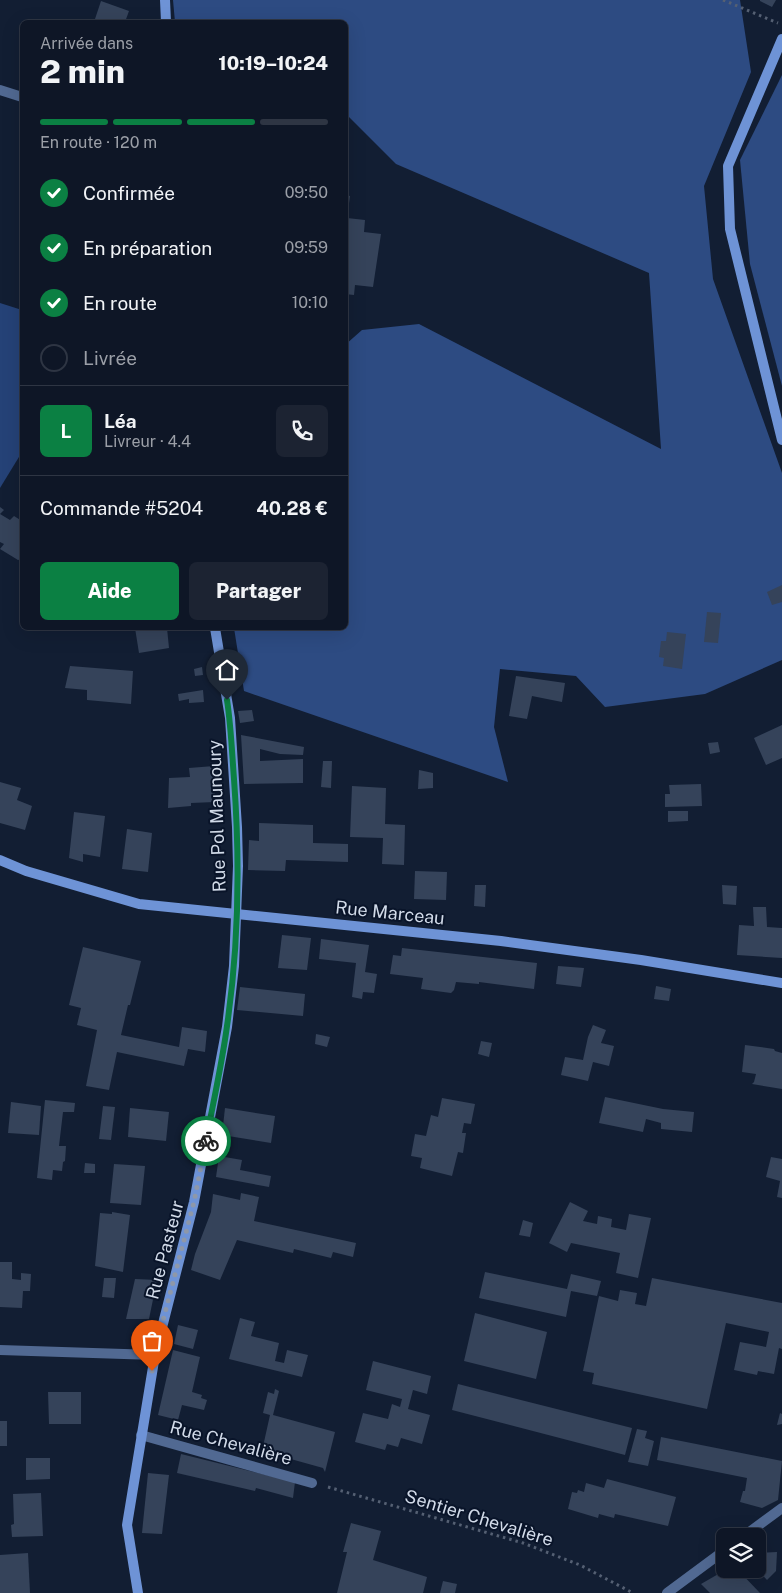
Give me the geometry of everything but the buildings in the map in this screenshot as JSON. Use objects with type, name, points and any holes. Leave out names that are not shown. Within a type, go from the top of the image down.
[{"type":"street","points":[[165,0],[166,20]]},
{"type":"street","points":[[782,39],[728,166],[730,228],[782,440]]},
{"type":"street","points":[[0,90],[20,96]]},
{"type":"street","name":"Rue Pol Maunoury","points":[[215,630],[231,728],[237,827],[236,914]]},
{"type":"street","name":"Rue Marceau","points":[[0,860],[26,871],[139,904],[501,941],[641,960],[782,983]]},
{"type":"street","name":"Rue Pasteur","points":[[138,1593],[127,1525],[155,1355],[194,1202],[227,1027],[234,966],[236,914]]},
{"type":"street","points":[[0,1350],[155,1355]]},
{"type":"street","name":"Rue Chevalière","points":[[142,1436],[312,1483]]},
{"type":"street","points":[[755,1528],[782,1508]]},
{"type":"street","points":[[667,1593],[716,1557]]},
{"type":"path","points":[[723,0],[782,25]]},
{"type":"path","name":"Sentier Chevalière","points":[[312,1483],[523,1543],[580,1565],[633,1593]]},
{"type":"shaded area","points":[[173,0],[740,0],[751,72],[704,186],[713,279],[782,473],[782,660],[705,694],[605,707],[576,676],[500,669],[494,727],[508,782],[244,691],[234,630],[348,630],[348,342],[362,330],[419,324],[661,449],[649,273],[396,164],[348,116],[348,20],[175,20]]},
{"type":"shaded area","points":[[782,75],[782,386],[750,264],[740,160]]},
{"type":"shaded area","points":[[0,303],[20,309],[20,455],[0,488]]},
{"type":"way so far","points":[[152,1371],[160,1332],[194,1202],[206,1141]]},
{"type":"route","points":[[206,1141],[227,1027],[234,966],[237,827],[230,718],[227,700]]}]
